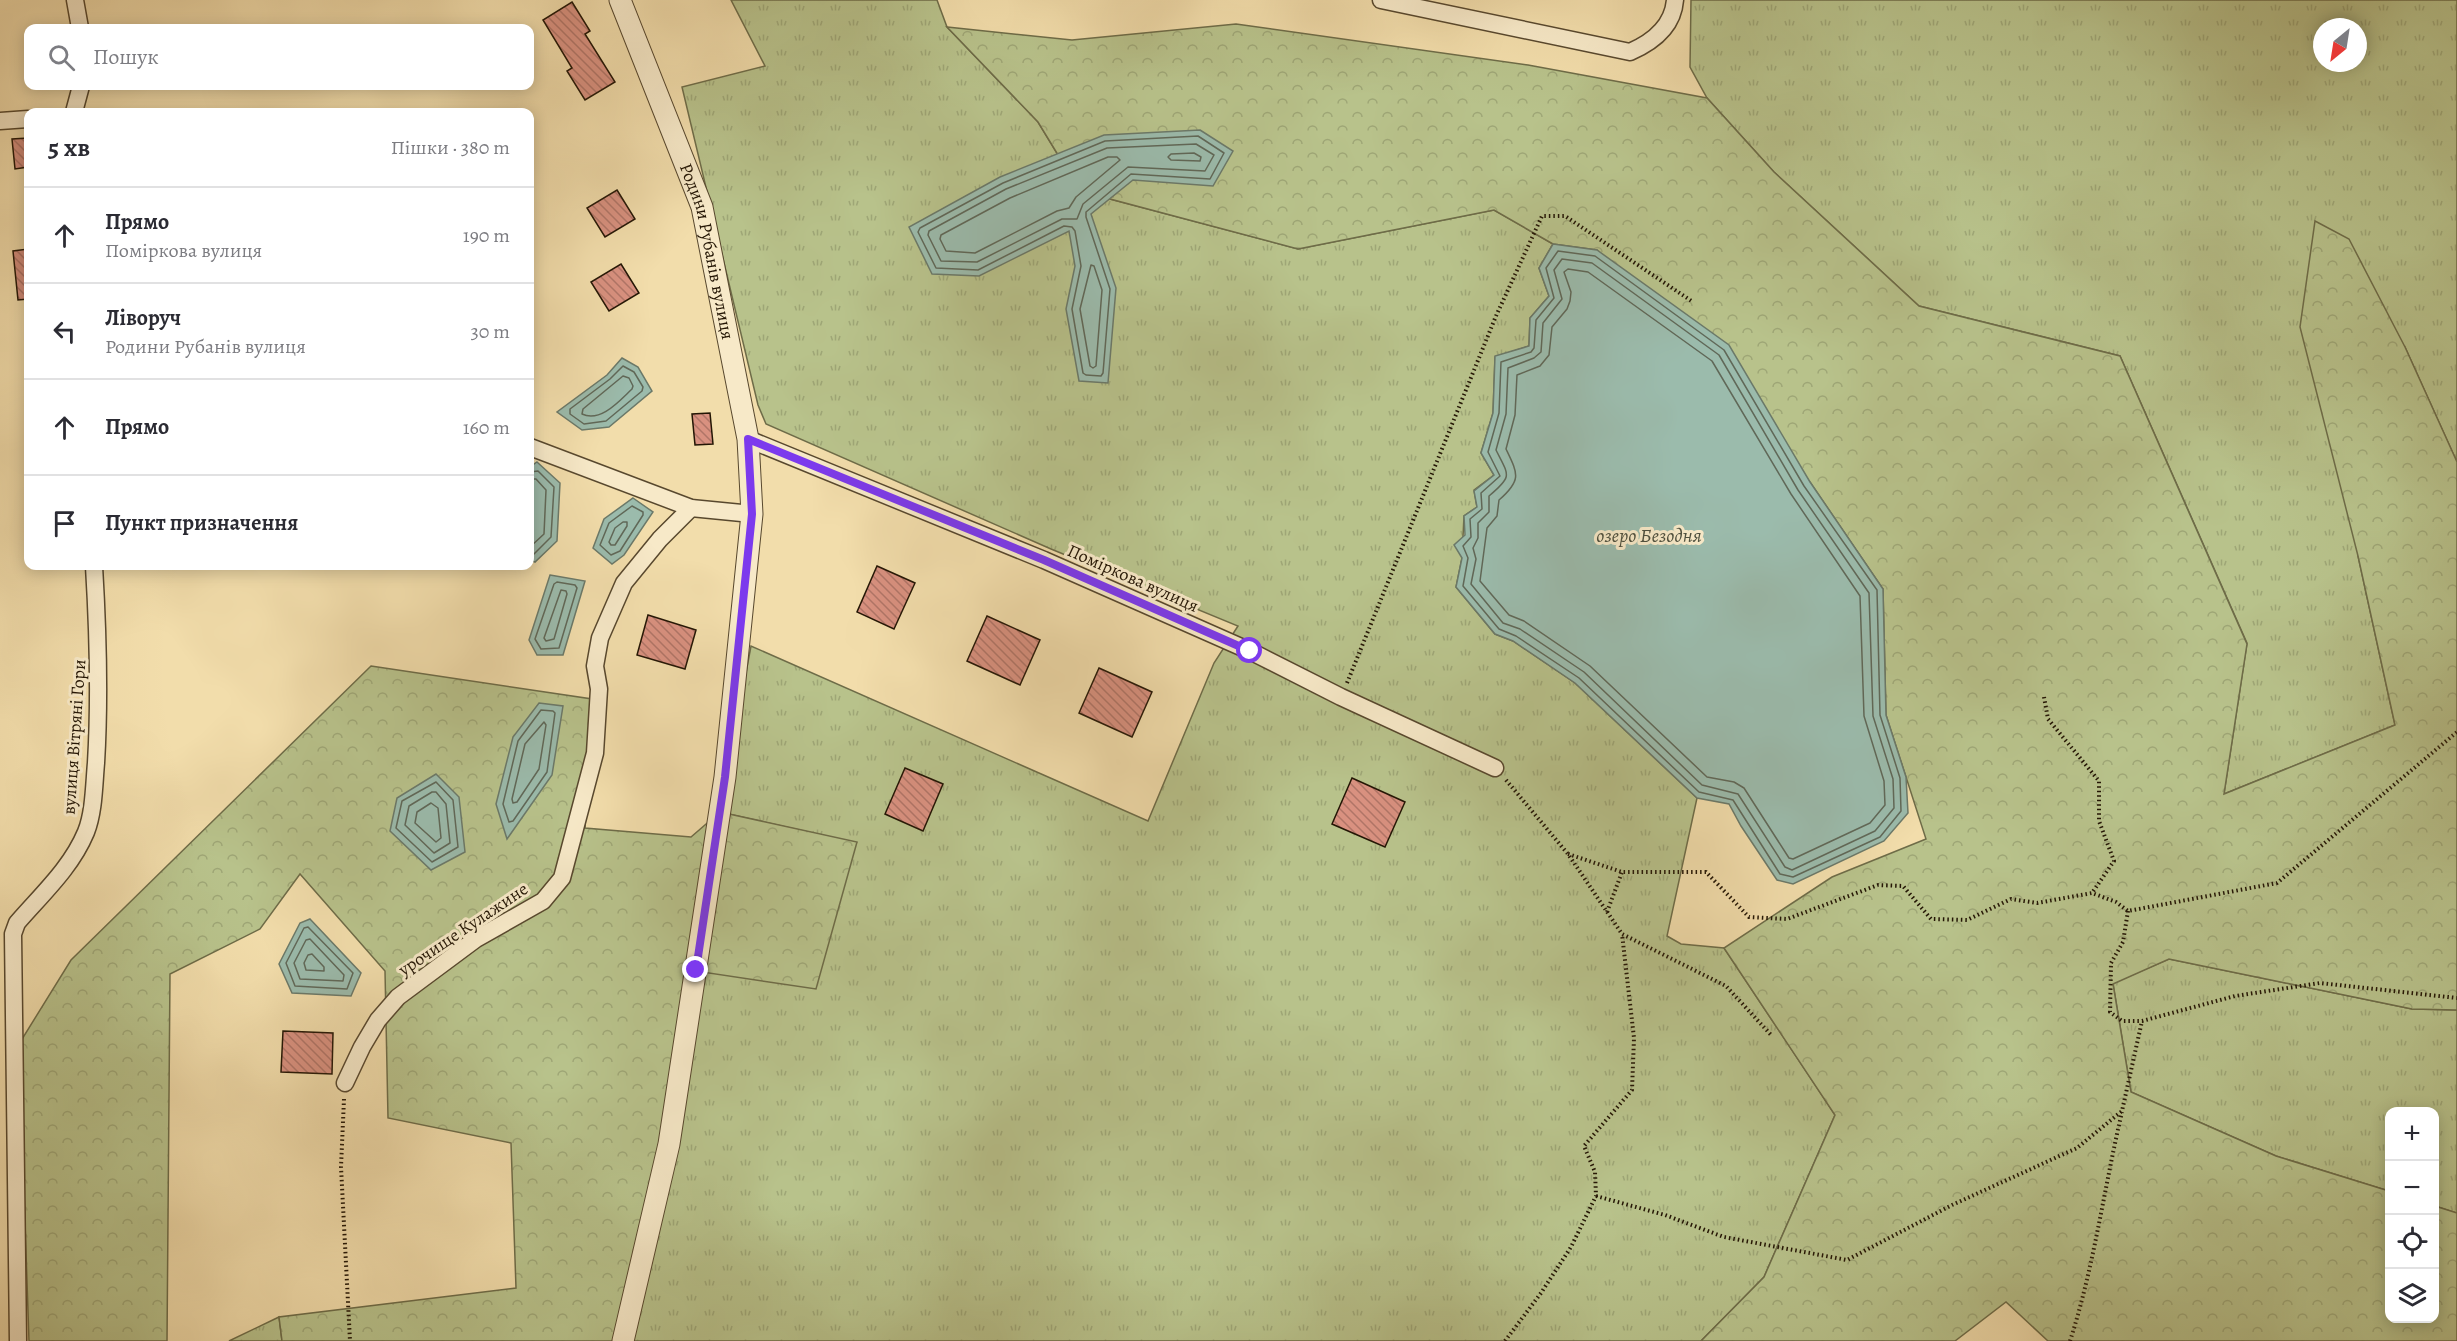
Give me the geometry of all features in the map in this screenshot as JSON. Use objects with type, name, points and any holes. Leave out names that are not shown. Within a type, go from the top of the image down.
[{"type":"street","points":[[75,0],[79,24]]},
{"type":"street","name":"Родини Рубанів вулиця","points":[[620,0],[702,207],[748,439],[752,514],[725,777],[669,1144],[623,1341]]},
{"type":"street","points":[[1381,0],[1630,52],[1645,45],[1665,28],[1674,11],[1675,0]]},
{"type":"street","points":[[75,108],[80,90]]},
{"type":"street","points":[[0,121],[24,119]]},
{"type":"street","name":"Поміркова вулиця","points":[[748,439],[1044,560],[1250,651],[1341,697],[1495,768]]},
{"type":"street","points":[[534,449],[691,508],[752,514]]},
{"type":"street","name":"урочище Кулажине","points":[[345,1083],[378,1020],[398,997],[476,939],[543,901],[562,878],[595,753],[599,689],[595,666],[600,638],[624,583],[660,539],[691,508]]},
{"type":"street","name":"вулиця Вітряні Гори","points":[[8,922],[69,864],[87,830],[94,789],[98,725],[99,649],[94,570]]},
{"type":"street","points":[[8,922],[14,934],[18,1341]]},
{"type":"path","points":[[1341,697],[1496,316],[1542,216],[1565,216],[1692,302]]},
{"type":"path","points":[[2044,697],[2048,719],[2099,781],[2099,821],[2114,861],[2092,893]]},
{"type":"path","points":[[1568,854],[1622,872],[1706,872],[1749,917],[1787,919],[1878,885],[1903,886],[1931,919],[1967,920],[2011,899],[2037,903],[2092,893],[2116,902],[2128,911],[2277,884],[2457,732]]},
{"type":"path","points":[[1495,768],[1568,854],[1622,934],[1726,986],[1772,1036]]},
{"type":"path","points":[[1606,912],[1622,872]]},
{"type":"path","points":[[2128,911],[2123,942],[2111,963],[2110,1012],[2122,1021],[2142,1021],[2235,996],[2320,983],[2457,998]]},
{"type":"path","points":[[1505,1341],[1541,1293],[1571,1246],[1596,1196],[1595,1172],[1584,1146],[1632,1090],[1634,1038],[1622,934]]},
{"type":"path","points":[[2070,1341],[2083,1300],[2105,1186],[2142,1021]]},
{"type":"path","points":[[345,1083],[341,1167],[350,1341]]},
{"type":"path","points":[[1596,1196],[1665,1215],[1724,1237],[1847,1260],[1952,1205],[2077,1148],[2122,1111]]},
{"type":"green space","points":[[731,0],[937,0],[947,27],[1038,122],[1080,191],[1298,249],[1494,210],[1553,244],[1539,268],[1549,296],[1530,318],[1529,346],[1495,357],[1493,413],[1481,453],[1494,475],[1474,490],[1477,507],[1464,516],[1462,558],[1456,587],[1495,634],[1513,641],[1575,683],[1697,798],[1667,936],[1681,944],[1724,948],[1835,1115],[1764,1277],[1701,1341],[623,1341],[696,971],[856,843],[720,812],[751,646],[1148,821],[1214,663],[1238,626],[1051,549],[766,424],[758,405],[682,87],[765,66]]},
{"type":"green space","points":[[1691,0],[2457,0],[2457,462],[2405,347],[2358,556],[2395,725],[2224,794],[2247,643],[2120,356],[1919,306],[1774,172],[1707,98],[1690,67]]},
{"type":"green space","points":[[1236,24],[1528,65],[1707,98],[1774,172],[1919,306],[2120,356],[2247,644],[2224,794],[2395,725],[2358,556],[2300,327],[2315,221],[2349,239],[2405,347],[2457,462],[2457,1010],[2412,1009],[2169,959],[2113,984],[2131,1092],[2276,1156],[2385,1190],[2385,1323],[2439,1323],[2439,1207],[2457,1213],[2457,1341],[2048,1341],[2006,1302],[1955,1341],[1701,1341],[1764,1277],[1835,1115],[1724,948],[1832,877],[1926,839],[1886,715],[1883,589],[1810,482],[1597,250],[1553,244],[1494,210],[1298,249],[1080,191],[1038,122],[947,27],[1072,40]]},
{"type":"green space","points":[[371,666],[592,699],[585,828],[691,837],[720,812],[857,842],[816,989],[696,971],[620,1341],[282,1341],[279,1317],[516,1288],[511,1143],[388,1118],[385,971],[300,874],[260,929],[170,974],[167,1341],[29,1341],[19,1044],[71,960]]},
{"type":"green space","points":[[2169,959],[2412,1009],[2457,1010],[2457,1213],[2439,1207],[2439,1107],[2385,1107],[2385,1190],[2276,1156],[2131,1092],[2113,983]]},
{"type":"green space","points":[[279,1317],[282,1341],[229,1341]]},
{"type":"water","points":[[1200,130],[1233,151],[1213,186],[1133,180],[1091,214],[1116,288],[1108,383],[1079,381],[1066,309],[1075,266],[1069,231],[979,276],[932,274],[909,227],[1000,177],[1104,135]]},
{"type":"water","name":"озеро Безодня","points":[[1553,244],[1597,250],[1729,345],[1810,482],[1883,589],[1886,715],[1906,777],[1908,813],[1884,841],[1793,884],[1777,880],[1729,804],[1697,798],[1575,683],[1513,641],[1495,634],[1456,587],[1462,558],[1454,545],[1465,535],[1464,516],[1477,507],[1474,491],[1494,475],[1481,453],[1493,413],[1495,356],[1529,346],[1530,318],[1549,296],[1539,268]]},
{"type":"water","points":[[622,358],[638,367],[652,391],[609,427],[582,430],[557,412],[607,375]]},
{"type":"water","points":[[537,462],[560,483],[557,541],[535,562],[534,562],[534,464]]},
{"type":"water","points":[[633,498],[653,512],[624,555],[612,564],[593,548],[604,519]]},
{"type":"water","points":[[550,575],[585,581],[563,655],[537,655],[529,640]]},
{"type":"water","points":[[539,703],[563,706],[552,775],[507,839],[496,804],[513,737]]},
{"type":"water","points":[[436,774],[459,797],[465,852],[431,870],[390,831],[397,798]]},
{"type":"water","points":[[310,919],[361,973],[351,996],[292,993],[279,964],[300,923]]},
{"type":"building","points":[[572,2],[590,31],[585,34],[615,82],[585,100],[567,71],[572,68],[543,20]]},
{"type":"building","points":[[24,138],[24,168],[15,169],[12,139]]},
{"type":"building","points":[[617,190],[635,219],[605,237],[587,208]]},
{"type":"building","points":[[24,250],[24,299],[18,300],[13,251]]},
{"type":"building","points":[[621,264],[639,293],[609,311],[591,282]]},
{"type":"building","points":[[710,413],[713,444],[695,445],[692,414]]},
{"type":"building","points":[[877,566],[915,583],[894,629],[857,612]]},
{"type":"building","points":[[648,615],[696,630],[685,669],[637,655]]},
{"type":"building","points":[[987,616],[1040,640],[1020,685],[967,661]]},
{"type":"building","points":[[1099,668],[1152,692],[1132,737],[1079,713]]},
{"type":"building","points":[[905,768],[943,784],[923,831],[885,814]]},
{"type":"building","points":[[1352,778],[1405,802],[1385,847],[1332,824]]},
{"type":"building","points":[[283,1031],[333,1033],[332,1074],[281,1072]]},
{"type":"route","points":[[696,970],[725,777],[752,514],[748,439],[1044,560],[1250,651]]}]
